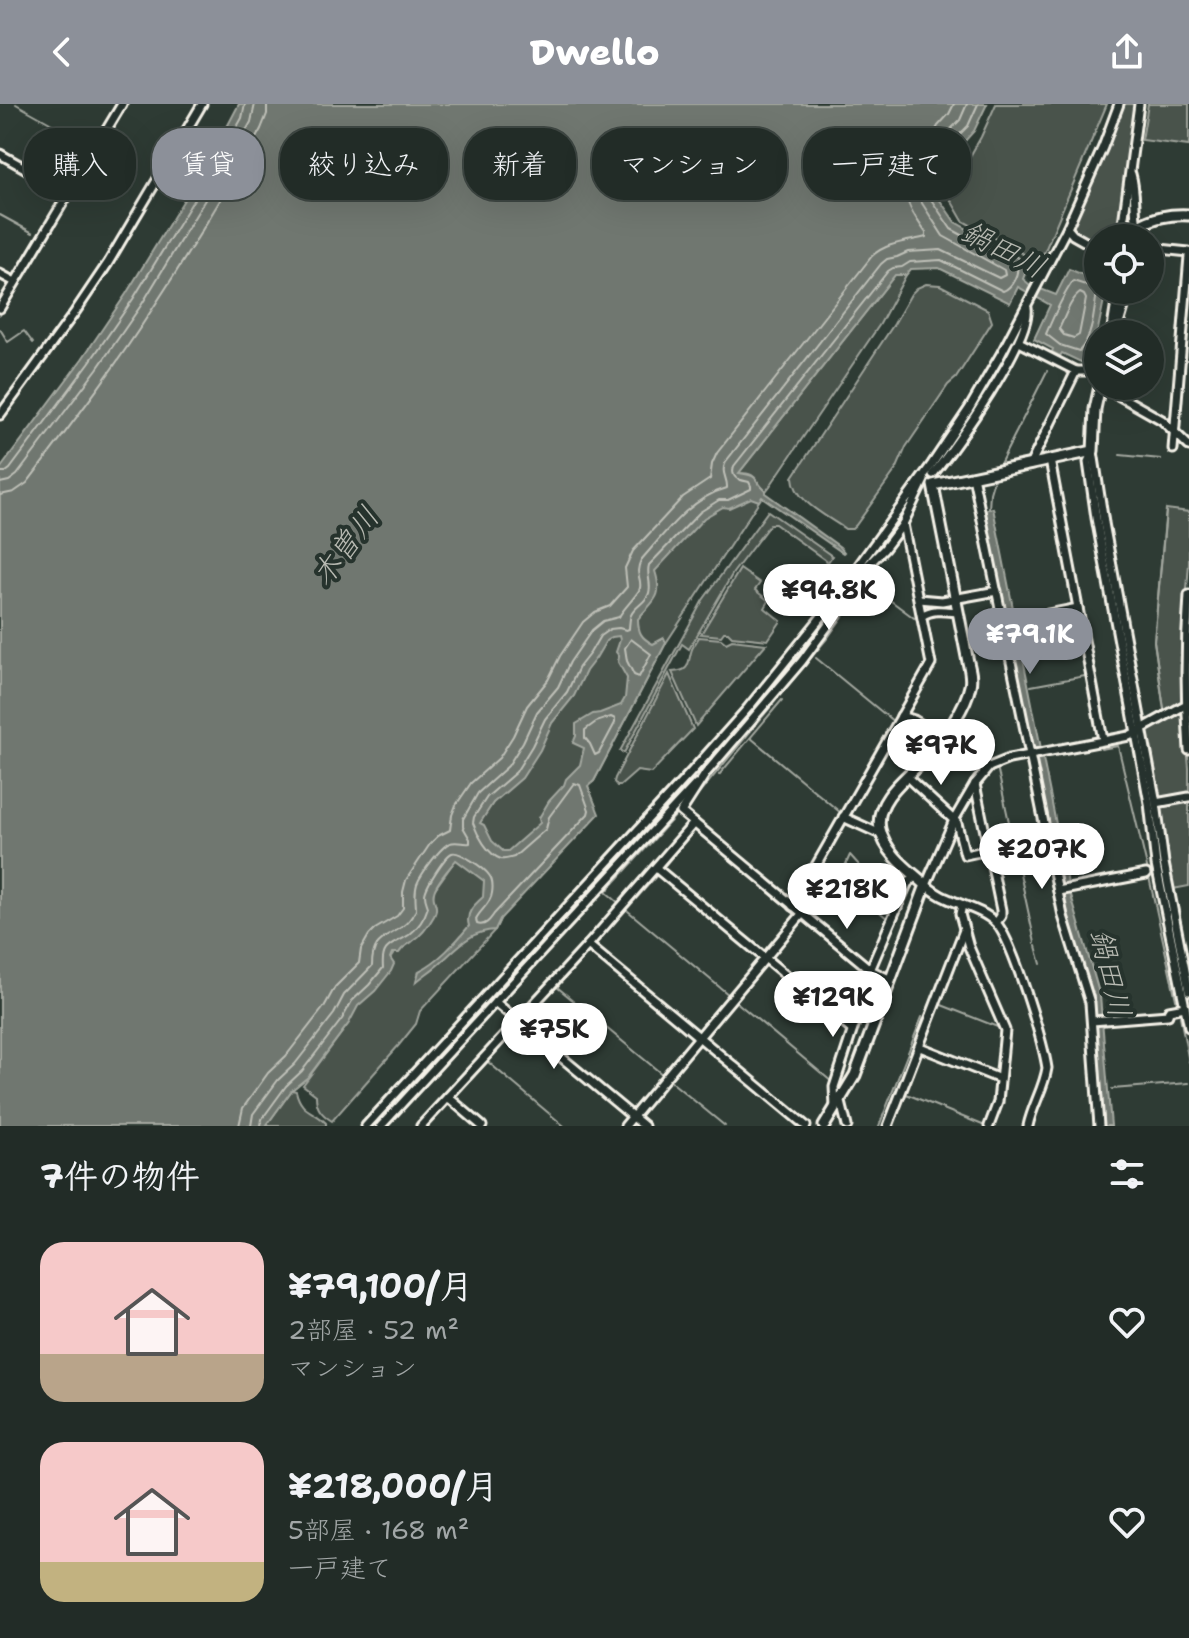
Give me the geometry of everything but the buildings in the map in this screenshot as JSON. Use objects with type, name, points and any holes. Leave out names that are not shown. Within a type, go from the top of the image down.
[{"type":"main road","points":[[1143,224],[1157,217],[1189,215]]},
{"type":"main road","points":[[824,1126],[855,1075],[926,885],[889,849],[880,831],[879,817],[885,801],[943,738],[970,686],[933,480],[979,475],[1093,451],[1097,400]]},
{"type":"street","points":[[108,128],[122,104]]},
{"type":"street","points":[[0,415],[108,263],[202,104]]},
{"type":"street","points":[[366,1126],[641,828],[748,708],[822,616],[969,409],[1033,296],[1067,228],[1099,158],[1119,104]]},
{"type":"street","points":[[1123,224],[1139,104]]},
{"type":"street","points":[[0,154],[24,168]]},
{"type":"street","points":[[1129,171],[1134,183],[1136,224]]},
{"type":"street","points":[[0,308],[65,200]]},
{"type":"street","points":[[1067,228],[1084,241]]},
{"type":"street","points":[[1164,250],[1189,254],[1173,449]]},
{"type":"street","points":[[0,274],[15,282]]},
{"type":"street","points":[[933,480],[1019,342],[1028,314],[1027,307]]},
{"type":"street","points":[[1019,342],[1076,371],[1084,371]]},
{"type":"street","points":[[1030,465],[1076,371]]},
{"type":"street","points":[[1126,400],[1162,420],[1189,446]]},
{"type":"street","points":[[1093,451],[1088,462],[1090,482],[1156,803],[1164,863],[1189,991]]},
{"type":"street","points":[[1050,460],[1103,740]]},
{"type":"street","points":[[932,464],[933,480]]},
{"type":"street","points":[[381,1126],[706,773],[802,661],[849,597],[868,565],[903,524],[932,464]]},
{"type":"street","points":[[979,475],[999,603],[1030,755],[1063,890],[1063,916],[1094,1021],[1099,1126]]},
{"type":"street","points":[[793,906],[931,664],[903,524]]},
{"type":"street","points":[[920,607],[929,611],[939,610],[997,592]]},
{"type":"street","points":[[1189,595],[1185,642],[1189,750]]},
{"type":"street","points":[[920,607],[935,601],[957,605]]},
{"type":"street","points":[[1004,623],[1078,608]]},
{"type":"street","points":[[1028,1126],[1047,1068],[1008,942],[996,923],[943,897],[926,885],[954,820],[989,767],[1002,761],[1129,736],[1185,705]]},
{"type":"street","points":[[901,716],[914,720],[989,767]]},
{"type":"street","points":[[1140,731],[1156,865],[1189,1027]]},
{"type":"street","points":[[706,773],[681,812],[874,972],[891,980]]},
{"type":"street","points":[[907,777],[957,823],[965,855],[989,850]]},
{"type":"street","points":[[975,784],[1001,910],[996,923]]},
{"type":"street","points":[[1156,803],[1189,797]]},
{"type":"street","points":[[843,817],[880,831]]},
{"type":"street","points":[[421,1126],[588,945],[694,823]]},
{"type":"street","points":[[656,868],[852,1030]]},
{"type":"street","points":[[1063,890],[1146,874]]},
{"type":"street","points":[[847,1126],[834,1087],[907,884],[916,876]]},
{"type":"street","points":[[962,905],[960,914],[969,947],[1005,1030],[998,1102],[989,1126]]},
{"type":"street","points":[[625,1126],[802,914]]},
{"type":"street","points":[[888,1126],[964,930]]},
{"type":"street","points":[[588,945],[806,1126]]},
{"type":"street","points":[[495,1002],[644,1126]]},
{"type":"street","points":[[1094,1021],[1168,1015],[1169,1010],[1185,1007]]},
{"type":"street","points":[[920,1047],[1000,1079]]},
{"type":"street","points":[[448,1097],[482,1126]]},
{"type":"shaded area","points":[[996,104],[1107,104],[1044,253],[1032,259],[963,221],[951,200],[971,200],[971,155]]},
{"type":"shaded area","points":[[1122,104],[1136,104],[1120,224],[1084,224],[1084,238],[1070,227],[1110,140]]},
{"type":"shaded area","points":[[1148,104],[1189,104],[1189,146],[1142,140]]},
{"type":"shaded area","points":[[895,275],[906,275],[880,324],[770,486],[766,491],[753,476],[739,473]]},
{"type":"shaded area","points":[[926,284],[940,285],[988,310],[992,322],[906,447],[897,468],[856,525],[845,529],[805,501],[793,477],[911,294]]},
{"type":"shaded area","points":[[723,492],[759,501],[666,643],[594,781],[588,786],[596,807],[513,862],[475,830],[624,604]]},
{"type":"shaded area","points":[[1166,509],[1189,512],[1183,704],[1189,768],[1189,886],[1173,889],[1146,724],[1165,715],[1154,641]]},
{"type":"shaded area","points":[[768,511],[832,556],[828,562],[775,524],[770,524],[733,573],[689,649],[682,644],[624,753],[620,751],[703,600]]},
{"type":"shaded area","points":[[740,569],[760,583],[755,590],[769,601],[765,608],[781,621],[768,640],[732,636],[728,632],[721,636],[701,634]]},
{"type":"shaded area","points":[[699,637],[721,639],[726,643],[732,640],[766,644],[696,726],[672,672],[686,668]]},
{"type":"shaded area","points":[[669,674],[693,729],[651,773],[637,771],[617,786],[615,778]]},
{"type":"shaded area","points":[[459,855],[482,867],[500,919],[495,930],[420,1011],[416,1024],[332,1121],[320,1110],[316,1095],[303,1085],[349,1023]]},
{"type":"shaded area","points":[[292,1090],[296,1091],[301,1103],[326,1126],[266,1126]]},
{"type":"water","name":"木曽川","points":[[239,104],[987,104],[971,134],[971,128],[803,128],[803,200],[940,200],[955,222],[1029,264],[1023,279],[1030,285],[1056,295],[1069,269],[1084,275],[1084,304],[1103,304],[1100,320],[1084,320],[1083,363],[1062,353],[1060,356],[1034,339],[1050,305],[1018,287],[1010,303],[939,268],[911,269],[906,275],[895,275],[739,473],[754,477],[765,493],[844,552],[762,497],[759,501],[751,498],[729,508],[723,507],[704,518],[655,571],[658,593],[638,619],[639,628],[649,642],[653,644],[664,638],[666,643],[594,781],[588,786],[599,814],[500,919],[495,930],[478,933],[465,941],[416,982],[419,971],[440,957],[469,926],[469,913],[483,897],[484,881],[456,860],[440,879],[433,895],[436,912],[428,926],[399,953],[392,953],[390,958],[394,964],[391,971],[358,1006],[349,1023],[308,1077],[292,1090],[266,1126],[0,1126],[0,469],[126,294],[184,200],[264,200],[264,128],[226,128]],"holes":[[[619,636],[616,652],[627,678],[625,698],[621,705],[593,714],[576,724],[573,743],[584,748],[580,765],[549,801],[539,818],[540,823],[508,851],[503,851],[480,823],[493,803],[522,778],[552,723],[574,696],[606,641]]]},
{"type":"water","points":[[993,508],[1069,889],[1100,996],[1111,1126],[1104,1126],[1095,1011],[1064,899],[1002,599],[993,600],[992,596],[1001,594],[983,510]]},
{"type":"waterway","points":[[16,104],[59,128]]},
{"type":"waterway","points":[[0,215],[33,233]]},
{"type":"waterway","points":[[0,315],[4,308]]},
{"type":"waterway","points":[[0,329],[8,342],[24,331],[33,343]]},
{"type":"waterway","name":"鍋田川","points":[[999,466],[1047,371]]},
{"type":"waterway","points":[[1120,455],[1161,459]]},
{"type":"waterway","points":[[1048,471],[1050,486]]},
{"type":"waterway","name":"鍋田川","points":[[989,509],[995,476]]},
{"type":"waterway","points":[[1053,494],[1061,541]]},
{"type":"waterway","points":[[1164,710],[1154,641],[1166,512]]},
{"type":"waterway","points":[[689,806],[829,636],[867,583],[914,618],[918,616]]},
{"type":"waterway","points":[[1075,613],[1098,736]]},
{"type":"waterway","points":[[816,658],[894,722]]},
{"type":"waterway","points":[[1031,686],[1085,676]]},
{"type":"waterway","points":[[719,775],[782,700]]},
{"type":"waterway","points":[[751,738],[841,813]]},
{"type":"waterway","points":[[1101,747],[1118,746],[1148,871]]},
{"type":"waterway","points":[[869,765],[877,752]]},
{"type":"waterway","points":[[817,856],[867,768]]},
{"type":"waterway","points":[[998,771],[1035,943]]},
{"type":"waterway","points":[[965,794],[974,776]]},
{"type":"waterway","points":[[620,904],[606,892],[677,814],[688,824]]},
{"type":"waterway","points":[[662,869],[694,830],[796,915]]},
{"type":"waterway","points":[[925,872],[945,833]]},
{"type":"waterway","points":[[842,873],[850,855],[894,904]]},
{"type":"waterway","points":[[792,900],[815,860]]},
{"type":"waterway","points":[[594,946],[659,873]]},
{"type":"waterway","points":[[1149,877],[1177,1004]]},
{"type":"waterway","points":[[843,881],[888,919]]},
{"type":"waterway","points":[[628,911],[729,995]]},
{"type":"waterway","points":[[802,920],[868,975]]},
{"type":"waterway","points":[[1036,946],[1041,964]]},
{"type":"waterway","points":[[875,971],[884,947]]},
{"type":"waterway","points":[[524,1022],[590,951]]},
{"type":"waterway","points":[[557,987],[663,1075]]},
{"type":"waterway","points":[[734,1000],[832,1082]]},
{"type":"waterway","points":[[939,1004],[1000,1028]]},
{"type":"waterway","points":[[1180,1016],[1189,1062]]},
{"type":"waterway","points":[[879,1126],[922,1017]]},
{"type":"waterway","points":[[453,1099],[519,1027]]},
{"type":"waterway","points":[[916,1065],[921,1052]]},
{"type":"waterway","points":[[488,1062],[564,1126]]},
{"type":"waterway","points":[[669,1080],[725,1126]]},
{"type":"waterway","points":[[1112,1089],[1189,1083]]},
{"type":"waterway","points":[[1002,1100],[1003,1091]]},
{"type":"waterway","points":[[904,1093],[985,1126]]},
{"type":"waterway","points":[[428,1126],[450,1103]]},
{"type":"waterway","points":[[993,1126],[1001,1105]]}]
